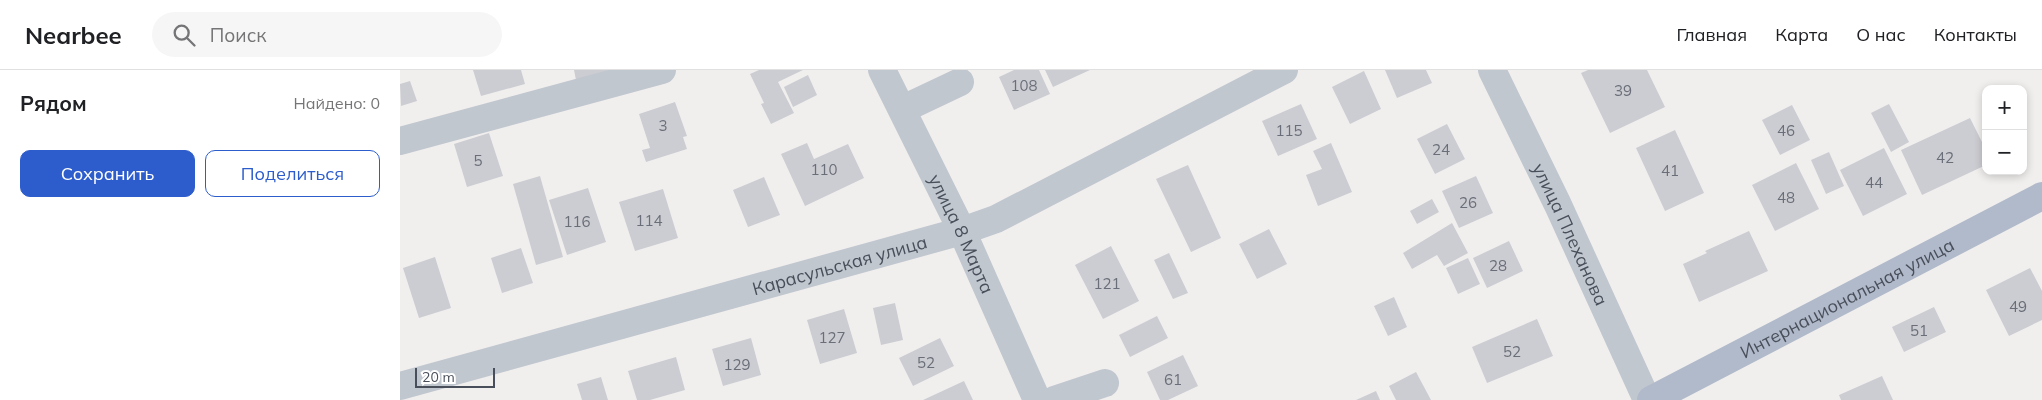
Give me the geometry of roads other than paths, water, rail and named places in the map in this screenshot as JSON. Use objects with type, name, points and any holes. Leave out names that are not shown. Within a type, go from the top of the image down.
[{"type":"main road","name":"Интернациональная улица","points":[[1652,400],[2042,196]]},
{"type":"street","points":[[400,141],[662,70]]},
{"type":"street","name":"улица 8 Марта","points":[[882,70],[962,231],[1036,400]]},
{"type":"street","name":"Карасульская улица","points":[[400,386],[962,231],[996,219],[1284,70]]},
{"type":"street","name":"улица Плеханова","points":[[1492,70],[1558,205],[1647,400]]},
{"type":"street","points":[[903,109],[960,82]]},
{"type":"street","points":[[1054,400],[1105,383]]}]
